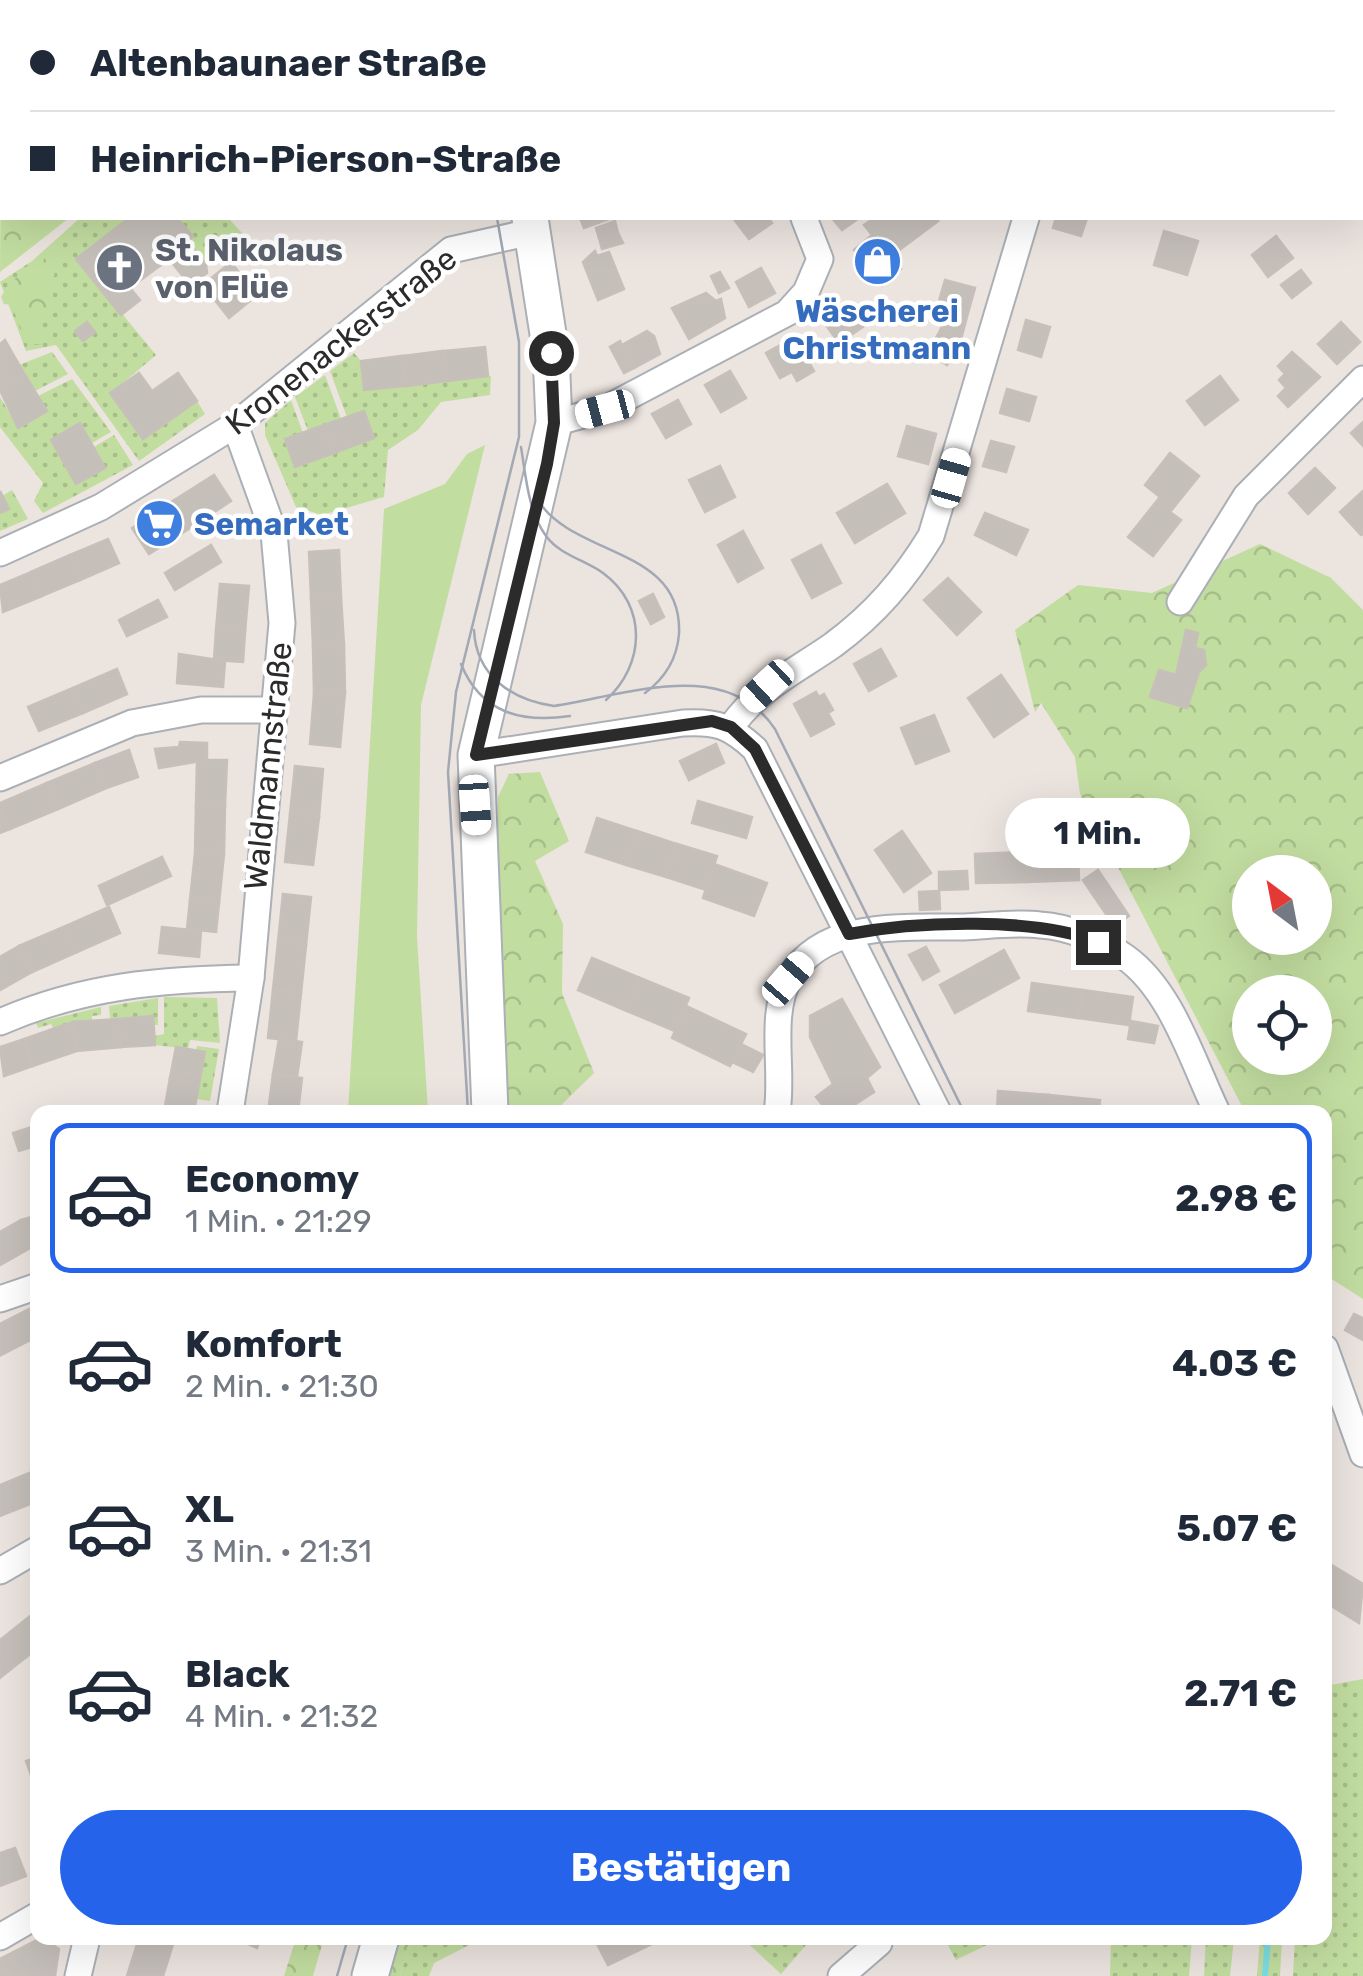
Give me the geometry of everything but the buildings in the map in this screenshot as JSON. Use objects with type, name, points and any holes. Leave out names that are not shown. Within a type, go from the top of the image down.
[{"type":"main road","points":[[490,1105],[476,755],[554,423],[551,353],[530,225]]},
{"type":"main road","points":[[370,1976],[380,1945]]},
{"type":"street","points":[[554,423],[605,409],[787,313],[806,292],[820,258],[805,220]]},
{"type":"street","points":[[731,727],[767,686],[874,613],[906,578],[931,536],[1025,220]]},
{"type":"street","name":"Kronenackerstraße","points":[[0,553],[101,507],[235,426],[451,250],[530,225]]},
{"type":"street","points":[[1180,602],[1246,496],[1363,378]]},
{"type":"street","name":"Waldmannstraße","points":[[231,1105],[250,978],[282,623],[274,533],[235,426]]},
{"type":"street","points":[[0,778],[132,722],[202,710],[273,710]]},
{"type":"street","points":[[476,755],[683,723],[712,721],[731,727],[755,749],[934,1105]]},
{"type":"street","points":[[777,1105],[780,1014],[788,979],[814,949],[849,934],[877,929],[1040,925],[1098,942],[1127,958],[1162,998],[1214,1105]]},
{"type":"street","points":[[0,1022],[42,1004],[107,986],[163,979],[250,978]]},
{"type":"street","points":[[0,1298],[30,1289]]},
{"type":"street","points":[[1332,1368],[1363,1454]]},
{"type":"street","points":[[0,1570],[30,1553]]},
{"type":"street","points":[[0,1937],[30,1920]]},
{"type":"street","points":[[78,1976],[85,1945]]},
{"type":"street","points":[[840,1976],[876,1945]]},
{"type":"green space","points":[[0,220],[66,220],[0,272]]},
{"type":"green space","points":[[78,220],[126,220],[77,259],[156,355],[111,393],[143,439],[197,401],[205,414],[139,461],[56,345],[26,351],[0,282],[32,261]]},
{"type":"green space","points":[[179,220],[230,220],[244,235],[206,264],[187,241],[192,236]]},
{"type":"green space","points":[[56,251],[60,258],[50,287],[53,298],[41,319],[43,344],[34,345],[21,331],[12,305],[4,304],[1,297],[10,282]]},
{"type":"green space","points":[[52,352],[68,374],[35,391],[19,365]]},
{"type":"green space","points":[[354,353],[361,361],[365,390],[491,376],[490,395],[441,402],[418,430],[388,450],[384,497],[322,515],[296,507],[265,435],[265,423],[291,400],[303,433],[295,466],[373,438],[364,411],[347,417],[330,371]]},
{"type":"green space","points":[[325,375],[341,419],[308,431],[295,397]]},
{"type":"green space","points":[[72,379],[111,432],[92,443],[80,424],[104,468],[94,447],[114,435],[133,465],[43,513],[34,501],[43,483],[0,427],[0,397],[18,427],[38,396]]},
{"type":"green space","points":[[485,445],[421,705],[417,937],[428,1105],[348,1105],[384,509],[445,484],[467,454]]},
{"type":"green space","points":[[12,490],[28,519],[0,531],[0,513],[9,508],[2,496]]},
{"type":"green space","points":[[1260,544],[1331,578],[1363,610],[1363,1299],[1332,1279],[1332,1105],[1241,1105],[1080,794],[1075,757],[1041,703],[1035,712],[1015,630],[1078,585],[1152,593]]},
{"type":"green space","points":[[540,772],[569,841],[535,861],[563,924],[562,993],[594,1073],[561,1105],[508,1105],[497,892],[498,797],[509,774]]},
{"type":"green space","points":[[164,997],[217,998],[220,1043],[190,1040],[188,1049],[155,1045],[155,1036],[164,1034]]},
{"type":"green space","points":[[158,998],[158,1025],[154,1025],[152,1016],[110,1019],[109,1006]]},
{"type":"green space","points":[[101,1007],[101,1015],[92,1016],[92,1021],[53,1028],[51,1024],[38,1028],[36,1023]]},
{"type":"green space","points":[[197,1046],[219,1049],[210,1101],[196,1099],[205,1053],[196,1050]]},
{"type":"green space","points":[[1363,1679],[1363,1976],[1293,1976],[1295,1945],[1332,1945],[1332,1685]]},
{"type":"green space","points":[[294,1945],[322,1945],[313,1976],[284,1976]]},
{"type":"green space","points":[[392,1945],[410,1945],[400,1976],[383,1976]]},
{"type":"green space","points":[[410,1945],[469,1945],[434,1963],[429,1976],[400,1976]]},
{"type":"green space","points":[[750,1945],[806,1945],[781,1974]]},
{"type":"green space","points":[[948,1945],[987,1945],[956,1960]]},
{"type":"green space","points":[[1111,1945],[1191,1945],[1189,1976],[1110,1976]]},
{"type":"green space","points":[[1206,1945],[1233,1945],[1230,1976],[1204,1976]]},
{"type":"green space","points":[[1259,1945],[1282,1945],[1280,1976],[1257,1976]]},
{"type":"waterway","points":[[1265,1976],[1267,1945]]},
{"type":"tram line","points":[[468,1105],[448,772],[456,692],[519,437],[519,342],[497,220]]},
{"type":"tram line","points":[[521,447],[531,505],[546,536],[558,548],[618,586],[634,618],[634,653],[619,686],[606,700]]},
{"type":"tram line","points":[[537,499],[575,533],[645,568],[664,584],[676,605],[676,652],[664,675],[645,693]]},
{"type":"tram line","points":[[474,630],[476,646],[489,673],[511,691],[539,703],[554,706],[674,686],[730,693],[754,707],[775,729],[961,1105]]},
{"type":"tram line","points":[[461,664],[480,694],[505,711],[535,718],[570,716]]},
{"type":"tram line","points":[[337,1976],[346,1945]]},
{"type":"place","name":"Wäscherei Christmann","points":[[877,261]]},
{"type":"place","name":"St. Nikolaus von Flüe","points":[[120,268]]},
{"type":"place","name":"Semarket","points":[[159,524]]},
{"type":"route","points":[[551,353],[554,423],[547,464],[476,755],[712,721],[731,727],[755,749],[849,934],[877,929],[1040,925],[1098,942]]}]
